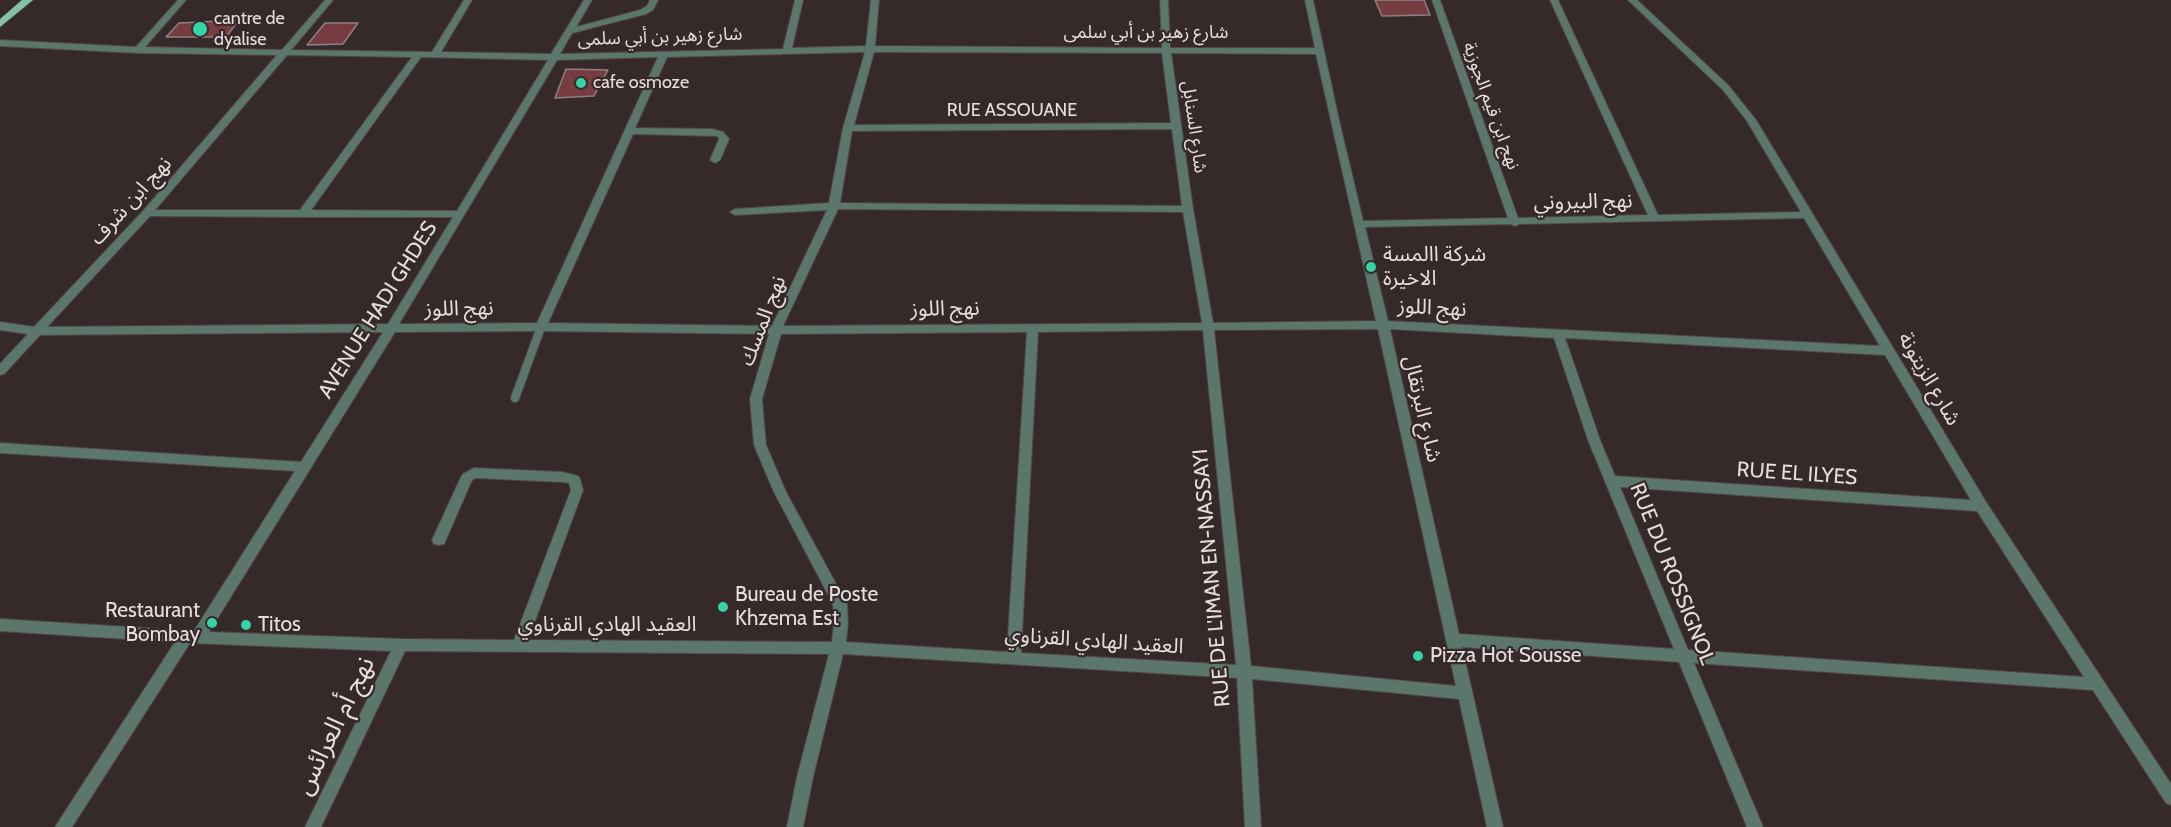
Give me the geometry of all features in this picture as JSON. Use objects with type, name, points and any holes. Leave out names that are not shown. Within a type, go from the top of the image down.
[{"type":"main road","points":[[0,24],[28,0]]},
{"type":"street","points":[[138,50],[182,0]]},
{"type":"street","name":"نهج ابن شرف","points":[[0,371],[147,213],[329,0]]},
{"type":"street","points":[[435,55],[468,0]]},
{"type":"street","name":"AVENUE HADI GHDES","points":[[63,827],[192,637],[391,329],[588,0]]},
{"type":"street","points":[[568,32],[643,12],[650,8],[654,0]]},
{"type":"street","points":[[787,50],[799,0]]},
{"type":"street","name":"نهج المسك","points":[[795,827],[805,777],[838,648],[841,622],[840,604],[780,492],[760,445],[756,399],[776,330],[834,206],[848,128],[870,49],[876,0]]},
{"type":"street","name":"شارع السنابل","points":[[1164,0],[1166,50],[1188,209],[1208,325]]},
{"type":"street","name":"شارع البرتقال","points":[[1309,0],[1494,827]]},
{"type":"street","name":"نهج ابن قيم الجوزية","points":[[1436,0],[1515,223]]},
{"type":"street","points":[[1554,0],[1655,219]]},
{"type":"street","name":"شارع الزيتونة","points":[[1632,0],[1705,67],[1743,108],[1981,506],[2171,798]]},
{"type":"street","name":"شارع زهير بن أبي سلمى","points":[[0,43],[138,50],[553,57],[870,49],[1321,51]]},
{"type":"street","points":[[541,327],[664,54]]},
{"type":"street","points":[[303,214],[418,55]]},
{"type":"street","name":"RUE ASSOUANE","points":[[848,128],[1177,126]]},
{"type":"street","points":[[629,131],[712,132],[724,139],[715,160]]},
{"type":"street","points":[[735,212],[834,206],[1188,209]]},
{"type":"street","points":[[147,213],[460,214]]},
{"type":"street","name":"نهج البيروني","points":[[1359,224],[1808,216]]},
{"type":"street","name":"RUE DE L'IMAN EN-NASSAYI","points":[[1208,325],[1244,672],[1253,827]]},
{"type":"street","name":"نهج اللوز","points":[[0,326],[35,331],[541,327],[776,330],[1383,325],[1890,351]]},
{"type":"street","points":[[1014,657],[1033,327]]},
{"type":"street","name":"RUE DU ROSSIGNOL","points":[[1558,334],[1594,440],[1755,827]]},
{"type":"street","points":[[0,448],[303,467]]},
{"type":"street","points":[[440,540],[467,477],[474,473],[574,479],[577,490],[519,646]]},
{"type":"street","name":"RUE EL ILYES","points":[[1611,482],[1981,506]]},
{"type":"street","name":"العقيد الهادي القرناوي","points":[[0,625],[192,637],[401,645],[838,648],[1244,672],[1464,693]]},
{"type":"street","points":[[1453,640],[2096,684]]},
{"type":"street","name":"نهج أم العرائس","points":[[313,827],[401,645]]},
{"type":"lane","points":[[515,398],[541,327]]},
{"type":"building","points":[[1375,0],[1424,0],[1430,15],[1382,16]]},
{"type":"building","points":[[239,20],[226,37],[166,37],[179,23]]},
{"type":"building","points":[[325,23],[358,23],[343,44],[307,45]]},
{"type":"building","name":"cafe osmoze","points":[[566,69],[608,70],[594,96],[555,98]]},
{"type":"place","name":"cantre de dyalise","points":[[200,29]]},
{"type":"place","name":"cafe osmoze","points":[[581,83]]},
{"type":"place","name":"شركة االمسة الاخيرة","points":[[1371,267]]},
{"type":"place","name":"Bureau de Poste Khzema Est","points":[[723,607]]},
{"type":"place","name":"Restaurant Bombay","points":[[212,623]]},
{"type":"place","name":"Titos","points":[[246,625]]},
{"type":"place","name":"Pizza Hot Sousse","points":[[1418,656]]}]
